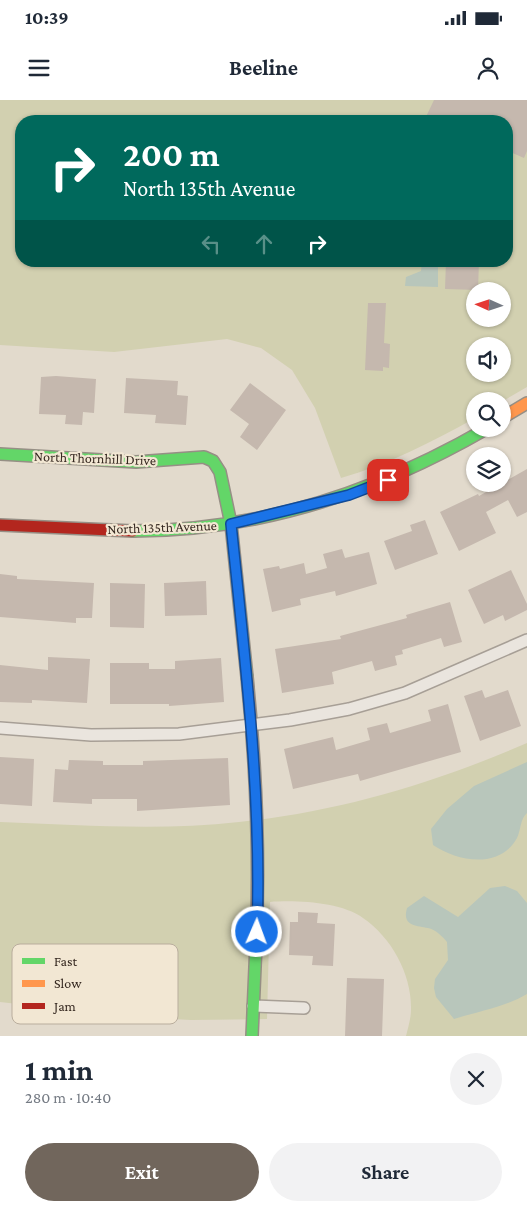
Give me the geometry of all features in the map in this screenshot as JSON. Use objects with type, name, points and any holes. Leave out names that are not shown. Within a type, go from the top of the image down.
[{"type":"street","points":[[511,413],[527,403]]},
{"type":"street","name":"North 135th Avenue","points":[[0,525],[104,530],[184,528],[231,524],[349,495],[388,480],[471,437]]},
{"type":"street","name":"North Thornhill Drive","points":[[0,454],[136,462],[204,457],[213,461],[220,472],[231,524],[252,724],[259,876],[252,1036]]},
{"type":"street","points":[[0,728],[91,736],[179,734],[290,720],[349,709],[405,693],[527,640]]},
{"type":"street","points":[[253,1006],[304,1008]]},
{"type":"shaded area","points":[[0,100],[527,100],[527,387],[511,396],[511,392],[466,392],[466,423],[410,452],[341,478],[315,408],[292,370],[261,348],[227,339],[114,352],[0,345]]},
{"type":"shaded area","points":[[421,267],[438,267],[438,287],[405,286],[406,277],[421,271]]},
{"type":"shaded area","points":[[527,743],[527,1036],[406,1036],[411,1013],[408,984],[398,958],[383,936],[363,918],[343,908],[293,901],[270,902],[267,1019],[178,1019],[178,944],[12,944],[12,1003],[0,1002],[0,822],[149,827],[239,822],[313,811],[386,794],[457,771]]},
{"type":"shaded area","points":[[527,762],[527,813],[523,818],[517,838],[510,848],[500,855],[478,860],[454,855],[433,845],[431,829],[447,809],[474,786]]},
{"type":"shaded area","points":[[505,886],[517,891],[527,903],[527,994],[501,1006],[454,1019],[436,997],[434,988],[435,979],[448,960],[447,942],[433,930],[411,924],[406,918],[407,908],[424,896],[458,917],[490,888]]},
{"type":"building","points":[[434,100],[527,100],[527,151],[524,158],[513,153],[513,115],[427,115]]},
{"type":"building","points":[[446,267],[479,267],[478,282],[466,282],[466,290],[445,289]]},
{"type":"building","points":[[368,303],[386,303],[384,343],[390,344],[389,368],[383,367],[383,371],[365,370]]},
{"type":"building","points":[[56,376],[96,379],[94,413],[83,412],[82,425],[65,424],[66,415],[39,414],[41,377]]},
{"type":"building","points":[[126,378],[178,381],[177,395],[188,396],[186,425],[155,423],[156,415],[124,413]]},
{"type":"building","points":[[250,383],[286,410],[257,450],[240,437],[249,424],[230,410]]},
{"type":"building","points":[[527,469],[527,512],[517,517],[508,500],[486,512],[496,533],[459,551],[440,512],[478,494],[479,496],[486,492],[511,492],[511,478]]},
{"type":"building","points":[[425,520],[438,554],[395,570],[384,541],[412,531],[410,525]]},
{"type":"building","points":[[342,549],[345,558],[369,552],[377,584],[336,596],[335,591],[300,599],[301,605],[272,612],[263,569],[279,566],[280,569],[304,563],[306,574],[327,568],[323,554]]},
{"type":"building","points":[[511,570],[527,604],[527,610],[505,621],[503,615],[484,624],[468,590]]},
{"type":"building","points":[[0,574],[17,576],[17,579],[94,583],[92,618],[76,618],[76,623],[0,617]]},
{"type":"building","points":[[206,581],[207,615],[165,616],[164,583]]},
{"type":"building","points":[[110,583],[145,584],[144,628],[110,627]]},
{"type":"building","points":[[450,602],[462,642],[444,647],[441,638],[402,650],[403,654],[395,656],[397,665],[375,671],[372,661],[332,672],[334,684],[282,693],[275,649],[341,639],[340,636],[407,618],[406,615]]},
{"type":"building","points":[[48,657],[90,659],[87,703],[32,700],[32,703],[0,702],[0,665],[48,670]]},
{"type":"building","points":[[221,658],[224,702],[169,706],[169,704],[110,704],[110,663],[149,663],[149,669],[175,669],[175,661]]},
{"type":"building","points":[[482,690],[485,698],[508,690],[521,726],[480,741],[464,696]]},
{"type":"building","points":[[448,704],[461,752],[360,781],[358,774],[293,789],[284,749],[333,737],[336,750],[370,740],[367,728],[387,723],[390,733],[431,721],[428,710]]},
{"type":"building","points":[[0,757],[34,759],[32,806],[0,804]]},
{"type":"building","points":[[228,758],[230,805],[137,811],[137,799],[92,799],[92,804],[53,802],[55,769],[68,770],[69,760],[103,761],[103,765],[143,765],[143,761]]},
{"type":"building","points":[[298,912],[318,913],[317,923],[335,924],[333,966],[312,965],[313,956],[289,955],[290,922],[298,922]]},
{"type":"building","points":[[347,978],[384,979],[382,1036],[345,1036]]},
{"type":"traffic: fast","points":[[133,531],[180,529],[226,524],[316,504],[403,472],[471,437]]},
{"type":"traffic: fast","points":[[0,454],[136,462],[204,457],[213,461],[220,472],[231,524],[247,677]]},
{"type":"traffic: fast","points":[[252,1036],[256,944]]},
{"type":"traffic: slow","points":[[511,413],[527,403]]},
{"type":"traffic: slow","points":[[247,677],[256,810],[258,877],[256,944]]},
{"type":"traffic: jam","points":[[0,525],[133,531]]},
{"type":"route","points":[[257,932],[258,820],[252,724],[231,524],[349,495],[388,480]]}]
